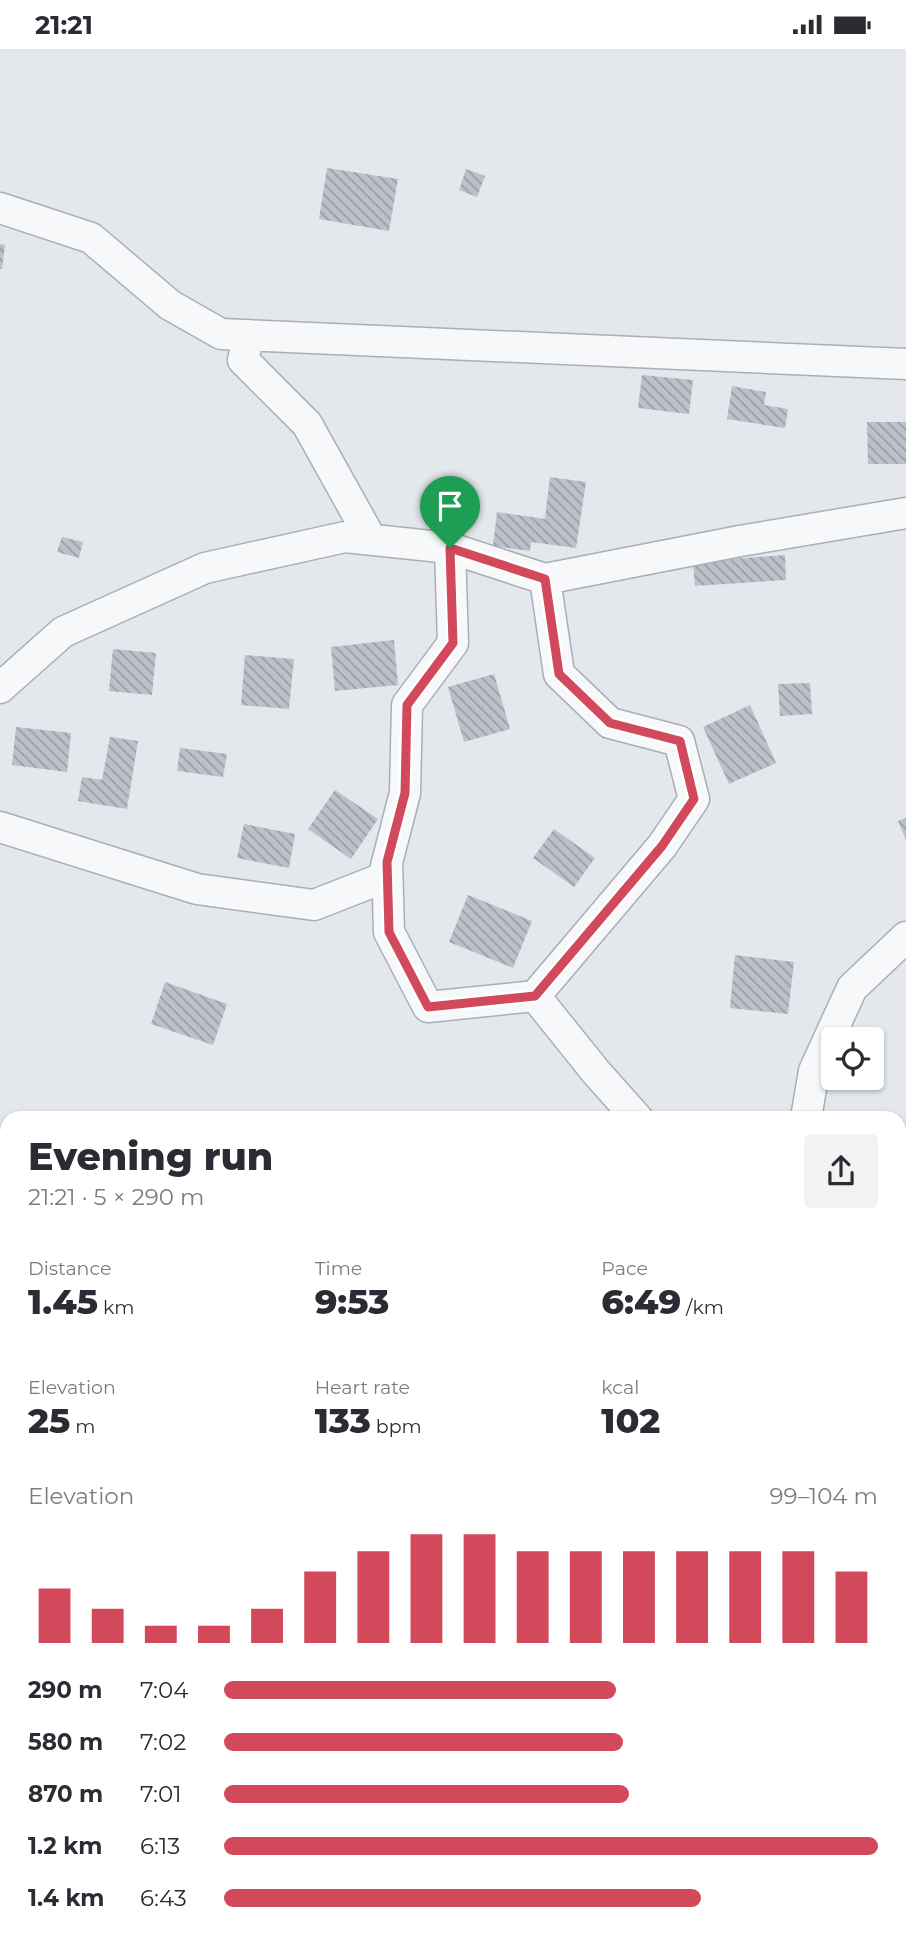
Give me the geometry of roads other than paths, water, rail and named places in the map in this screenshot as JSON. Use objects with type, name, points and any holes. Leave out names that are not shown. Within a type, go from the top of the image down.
[{"type":"street","points":[[0,208],[91,238],[170,305],[221,334],[906,364]]},
{"type":"street","points":[[249,335],[243,360],[307,424],[371,539]]},
{"type":"street","points":[[0,688],[63,632],[205,568],[345,537],[450,548],[545,579],[740,541],[906,513]]},
{"type":"street","points":[[0,827],[197,889],[314,905],[383,878],[405,793],[407,705],[453,643],[450,548]]},
{"type":"street","points":[[387,862],[389,932],[428,1007],[535,996],[662,846],[694,799],[680,741],[610,723],[559,674],[545,579]]},
{"type":"street","points":[[807,1111],[814,1071],[852,988],[906,937]]},
{"type":"street","points":[[535,996],[631,1111]]}]
